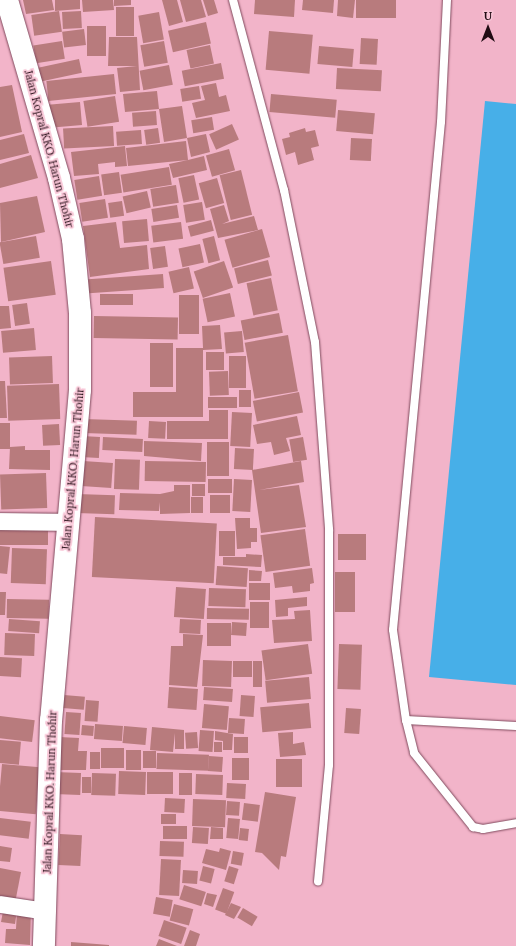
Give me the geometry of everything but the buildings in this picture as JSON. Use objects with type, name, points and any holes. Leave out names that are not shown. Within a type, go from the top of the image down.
[{"type":"main road","name":"Jalan Kopral KKO. Harun Thohir","points":[[7,0],[59,178],[73,239],[80,313],[80,390],[51,720],[44,946]]},
{"type":"street","points":[[0,521],[68,522]]},
{"type":"street","points":[[0,904],[46,911]]},
{"type":"lane","points":[[233,0],[284,190],[315,342],[329,530],[329,765],[318,880]]},
{"type":"lane","points":[[447,0],[441,122],[393,630],[406,720],[414,753],[473,827],[483,829],[516,823]]},
{"type":"lane","points":[[406,720],[516,726]]},
{"type":"water","points":[[485,101],[516,104],[516,685],[429,677]]}]
